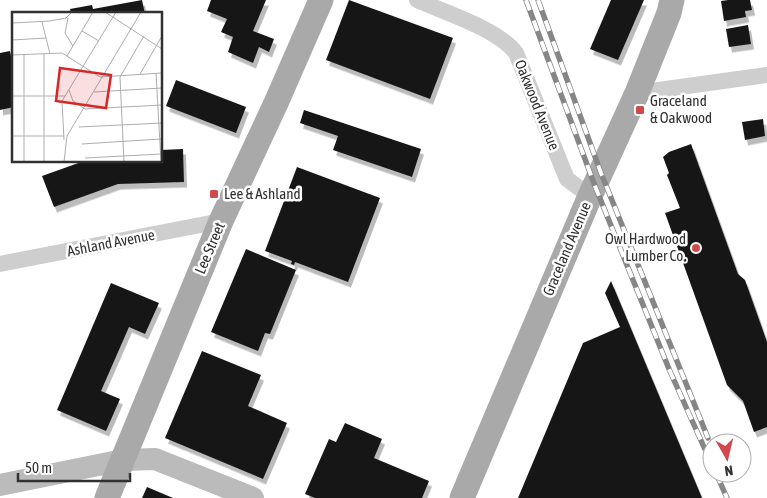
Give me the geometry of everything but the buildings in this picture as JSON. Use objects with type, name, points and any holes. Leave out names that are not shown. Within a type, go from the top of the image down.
[{"type":"main road","name":"Lee Street","points":[[107,498],[221,221],[321,0]]},
{"type":"main road","name":"Graceland Avenue","points":[[462,498],[590,196],[637,93],[669,13],[672,0]]},
{"type":"street","name":"Oakwood Avenue","points":[[417,0],[486,30],[509,45],[516,53],[567,179],[590,196]]},
{"type":"street","points":[[637,93],[767,75]]},
{"type":"street","name":"Ashland Avenue","points":[[0,264],[221,221]]},
{"type":"street","points":[[0,485],[123,460],[155,459],[253,498]]},
{"type":"railway","points":[[526,0],[595,186],[669,369],[702,443]]},
{"type":"railway","points":[[538,0],[601,173],[706,433]]},
{"type":"railway","points":[[720,483],[727,498]]},
{"type":"place","name":"Graceland & Oakwood","points":[[640,110]]},
{"type":"place","name":"Lee & Ashland","points":[[214,194]]},
{"type":"place","name":"Owl Hardwood Lumber Co.","points":[[696,248]]}]
